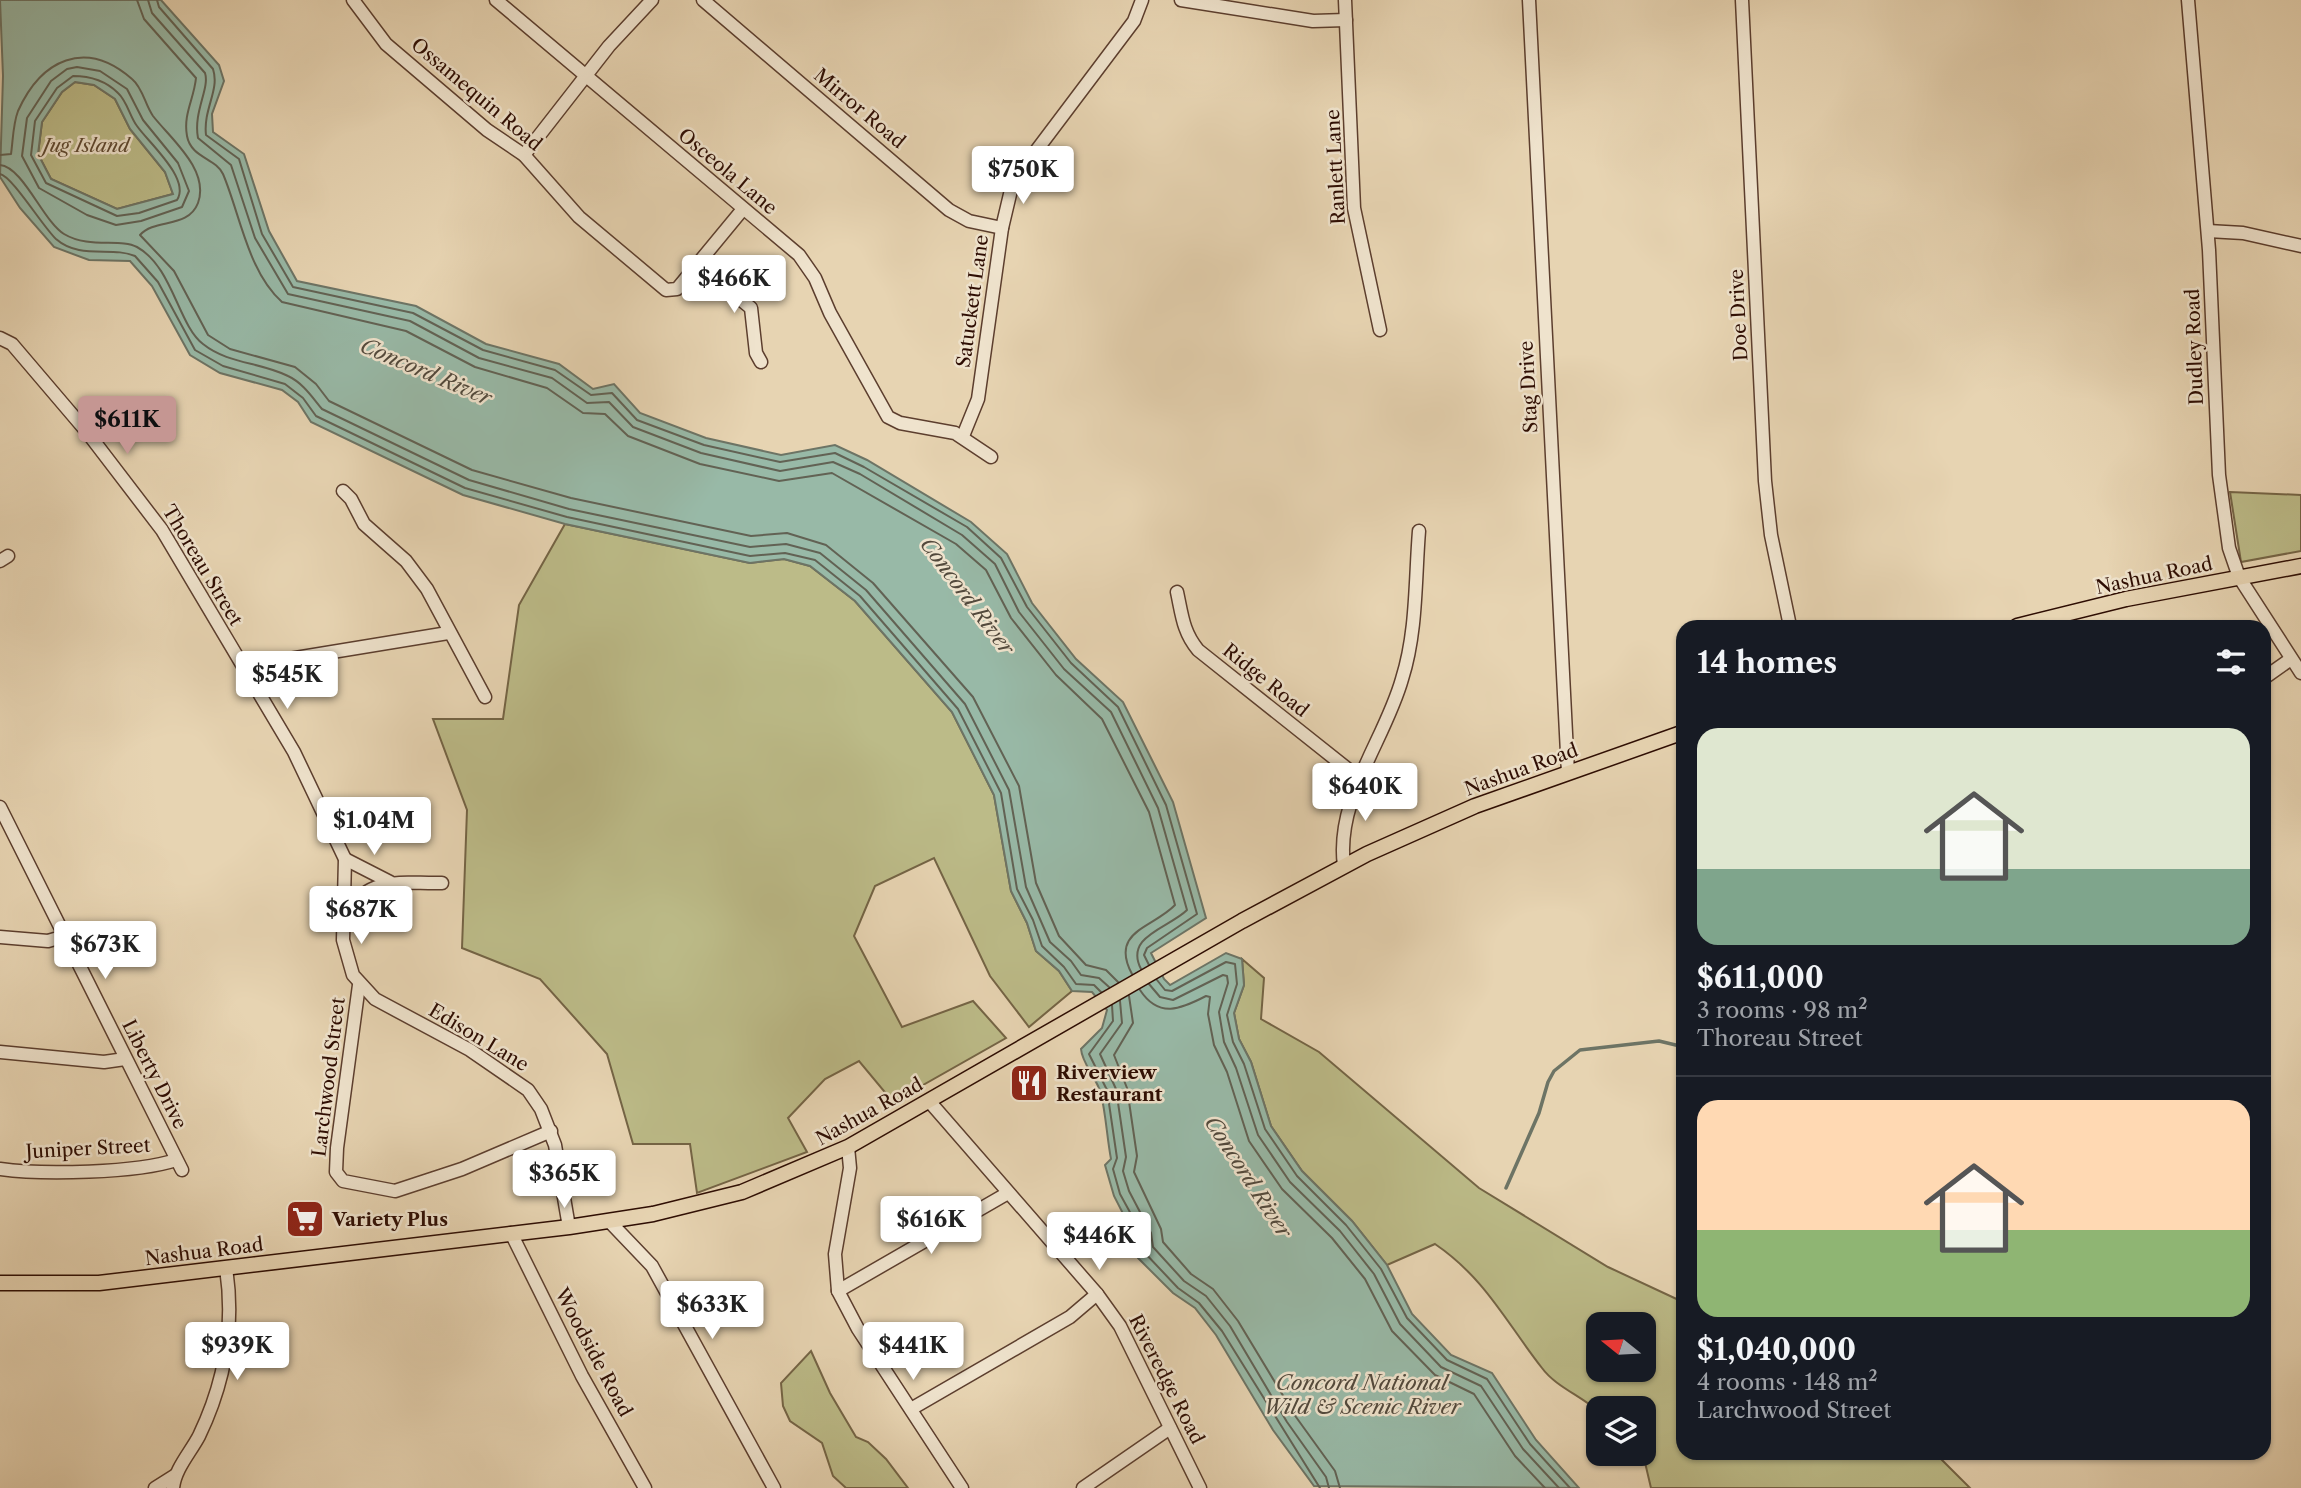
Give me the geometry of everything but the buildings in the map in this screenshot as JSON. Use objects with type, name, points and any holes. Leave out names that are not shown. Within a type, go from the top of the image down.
[{"type":"main road","name":"Nashua Road","points":[[2041,620],[2126,599],[2301,566]]},
{"type":"main road","name":"Nashua Road","points":[[0,1283],[74,1285],[610,1222],[677,1209],[742,1192],[848,1147],[1088,1008],[1344,866],[1475,806],[1676,735]]},
{"type":"street","name":"Ossamequin Road","points":[[353,0],[386,44],[487,130],[524,155],[579,217],[660,286],[670,292],[677,289],[697,264]]},
{"type":"street","name":"Osceola Lane","points":[[496,0],[808,265],[830,313],[884,412],[900,423],[963,436]]},
{"type":"street","points":[[524,155],[586,74],[652,0]]},
{"type":"street","name":"Mirror Road","points":[[703,0],[949,210],[969,221],[1002,228]]},
{"type":"street","name":"Satuckett Lane","points":[[963,436],[978,399],[1002,228],[1016,179],[1133,21],[1142,0]]},
{"type":"street","points":[[1181,0],[1313,21],[1346,20]]},
{"type":"street","name":"Ranlett Lane","points":[[1345,0],[1354,208],[1380,330]]},
{"type":"street","name":"Stag Drive","points":[[1529,0],[1568,773]]},
{"type":"street","name":"Doe Drive","points":[[1742,0],[1765,481],[1772,535],[1789,620]]},
{"type":"street","name":"Dudley Road","points":[[2188,0],[2208,231],[2220,482],[2228,548],[2239,577],[2266,620]]},
{"type":"street","points":[[743,209],[697,264],[751,308],[755,353],[761,362]]},
{"type":"street","points":[[2208,231],[2243,233],[2301,246]]},
{"type":"street","name":"Thoreau Street","points":[[0,338],[12,344],[63,404],[162,530],[293,752],[345,859],[345,911]]},
{"type":"street","points":[[963,436],[991,457]]},
{"type":"street","points":[[343,491],[351,499],[364,524],[416,573],[485,697]]},
{"type":"street","points":[[1344,866],[1343,844],[1359,778],[1397,696],[1407,662],[1419,531]]},
{"type":"street","name":"Ridge Road","points":[[1177,592],[1183,624],[1198,650],[1359,778]]},
{"type":"street","name":"Dudley Road","points":[[2271,627],[2301,673]]},
{"type":"street","points":[[245,674],[265,663],[448,633]]},
{"type":"street","points":[[2271,673],[2291,659]]},
{"type":"street","name":"Liberty Drive","points":[[1,811],[179,1165]]},
{"type":"street","points":[[345,859],[390,882]]},
{"type":"street","points":[[345,911],[361,895],[390,882],[442,883]]},
{"type":"street","name":"Larchwood Street","points":[[345,911],[345,952],[359,985],[337,1147],[337,1172],[340,1179],[352,1185],[395,1191],[462,1169],[551,1131]]},
{"type":"street","points":[[0,937],[48,941],[65,936]]},
{"type":"street","name":"Edison Lane","points":[[359,985],[384,1005],[510,1075],[535,1098],[551,1131],[563,1174],[569,1227]]},
{"type":"street","points":[[0,1052],[104,1062],[125,1059]]},
{"type":"street","name":"Riveredge Road","points":[[929,1101],[1097,1294],[1120,1326],[1200,1488]]},
{"type":"street","points":[[848,1147],[850,1168],[835,1254],[838,1291],[858,1329],[961,1488]]},
{"type":"street","name":"Juniper Street","points":[[0,1169],[60,1171],[179,1165]]},
{"type":"street","points":[[838,1291],[1008,1193]]},
{"type":"street","points":[[610,1222],[652,1266],[774,1488]]},
{"type":"street","name":"Woodside Road","points":[[511,1233],[582,1376],[645,1488]]},
{"type":"street","points":[[155,1488],[173,1482],[199,1436],[219,1388],[228,1340],[230,1306],[226,1268]]},
{"type":"street","points":[[911,1409],[1070,1317],[1097,1294]]},
{"type":"street","points":[[1083,1488],[1170,1428]]},
{"type":"green space","name":"Jug Island","points":[[75,82],[94,85],[115,99],[130,129],[165,172],[173,194],[117,209],[51,179],[38,154],[42,122],[62,92]]},
{"type":"green space","points":[[2230,492],[2301,495],[2301,551],[2241,562]]},
{"type":"green space","points":[[565,524],[750,563],[784,559],[810,566],[855,601],[952,712],[994,795],[1011,891],[1027,923],[1036,951],[1059,971],[1072,991],[1029,1027],[990,976],[934,858],[875,886],[854,936],[902,1027],[973,1001],[1006,1038],[893,1102],[859,1061],[825,1079],[788,1118],[807,1152],[697,1193],[690,1144],[633,1144],[607,1054],[540,979],[462,948],[467,810],[433,719],[503,719],[519,605]]},
{"type":"green space","points":[[1242,959],[1264,978],[1261,1019],[1319,1052],[1479,1188],[1608,1267],[1676,1299],[1676,1460],[1942,1460],[1970,1488],[1651,1488],[1646,1466],[1656,1466],[1656,1396],[1586,1396],[1586,1402],[1547,1374],[1481,1286],[1468,1271],[1435,1244],[1387,1265],[1352,1221],[1302,1171],[1271,1126],[1251,1062],[1239,1039],[1234,1013],[1244,985]]},
{"type":"green space","points":[[811,1351],[830,1393],[856,1437],[868,1442],[886,1459],[908,1488],[846,1488],[833,1476],[822,1443],[790,1421],[783,1406],[781,1383]]},
{"type":"water","name":"Concord National Wild & Scenic River","points":[[0,0],[161,0],[219,65],[224,81],[212,114],[213,132],[244,154],[269,231],[297,281],[416,306],[486,344],[559,364],[593,389],[614,384],[640,413],[706,438],[781,455],[835,445],[867,460],[971,522],[1007,554],[1032,603],[1076,659],[1123,702],[1173,802],[1206,918],[1151,953],[1164,979],[1170,985],[1226,953],[1242,959],[1244,985],[1234,1013],[1239,1039],[1251,1062],[1271,1126],[1302,1171],[1352,1221],[1387,1265],[1412,1314],[1451,1355],[1492,1373],[1536,1440],[1579,1488],[1314,1486],[1273,1430],[1216,1335],[1195,1308],[1173,1293],[1138,1258],[1136,1239],[1114,1196],[1105,1165],[1111,1159],[1101,1094],[1081,1049],[1102,1028],[1107,1010],[1092,992],[1072,991],[1059,971],[1036,951],[1027,923],[1011,891],[994,795],[952,712],[855,601],[810,566],[784,559],[750,563],[565,524],[463,495],[311,422],[298,402],[282,390],[220,373],[190,355],[152,286],[130,261],[89,260],[54,247],[20,208],[0,177],[3,76]],"holes":[[[75,82],[94,85],[115,99],[130,129],[165,172],[173,194],[117,209],[51,179],[38,154],[42,122],[62,92]]]},
{"type":"waterway","points":[[1506,1188],[1554,1071],[1580,1050],[1659,1041],[1676,1045]]},
{"type":"place","name":"Riverview Restaurant","points":[[1029,1083]]},
{"type":"place","name":"Variety Plus","points":[[305,1219]]},
{"type":"water label","name":"Concord River","points":[[426,372]]},
{"type":"water label","name":"Concord River","points":[[967,596]]},
{"type":"water label","name":"Concord River","points":[[1248,1177]]}]
